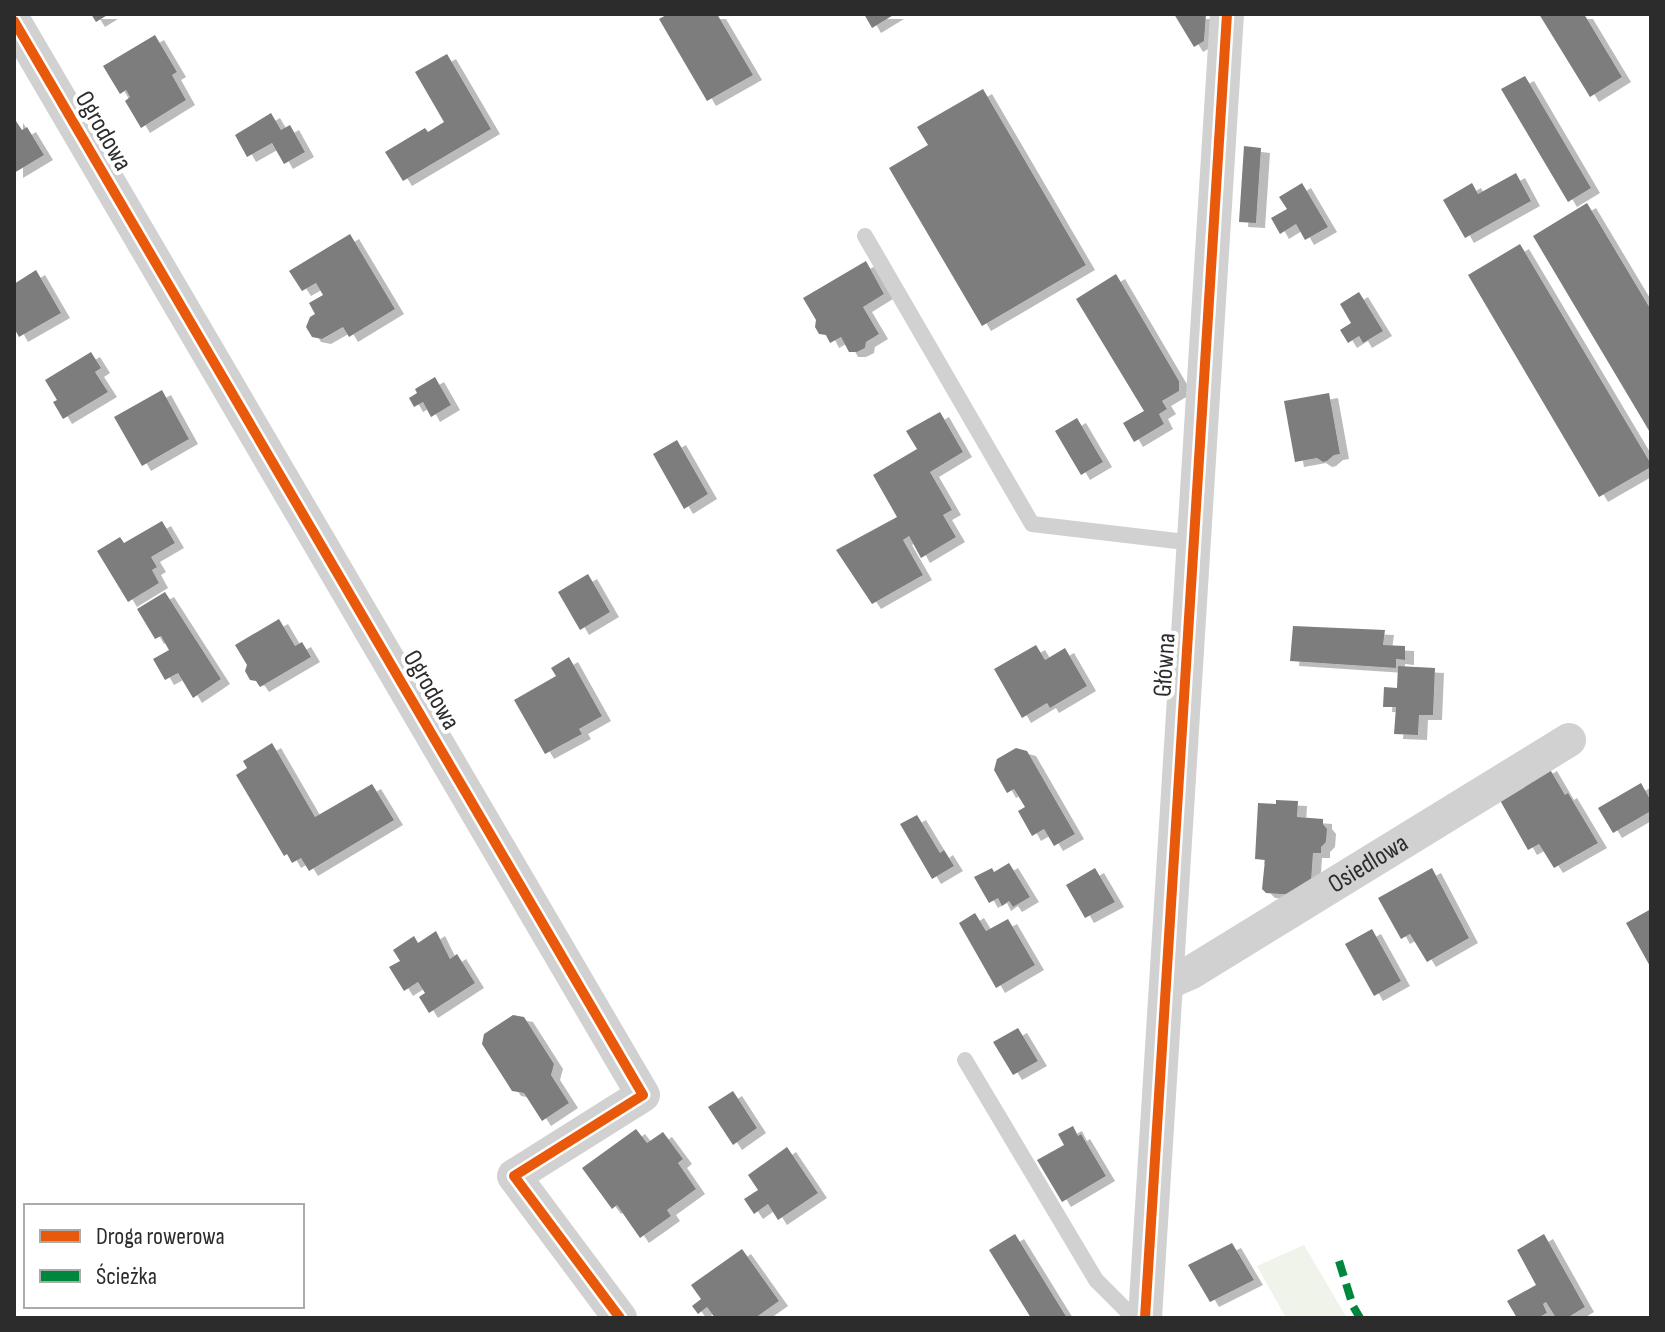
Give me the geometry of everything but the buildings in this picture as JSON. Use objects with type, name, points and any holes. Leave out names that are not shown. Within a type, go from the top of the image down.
[{"type":"street","name":"Główna","points":[[1145,1318],[1227,14]]},
{"type":"street","name":"Ogrodowa","points":[[14,21],[643,1095],[514,1176],[620,1318]]},
{"type":"street","name":"Osiedlowa","points":[[1167,983],[1190,973],[1569,740]]},
{"type":"lane","points":[[865,236],[1032,524],[1194,543]]},
{"type":"lane","points":[[965,1060],[1096,1280],[1134,1318]]},
{"type":"shaded area","points":[[1304,1245],[1347,1318],[1286,1318],[1257,1266]]},
{"type":"marked path","points":[[1339,1261],[1353,1306],[1360,1318]]},
{"type":"cycle path","points":[[1145,1318],[1227,14]]},
{"type":"cycle path","points":[[14,21],[643,1095],[514,1176],[620,1318]]}]
